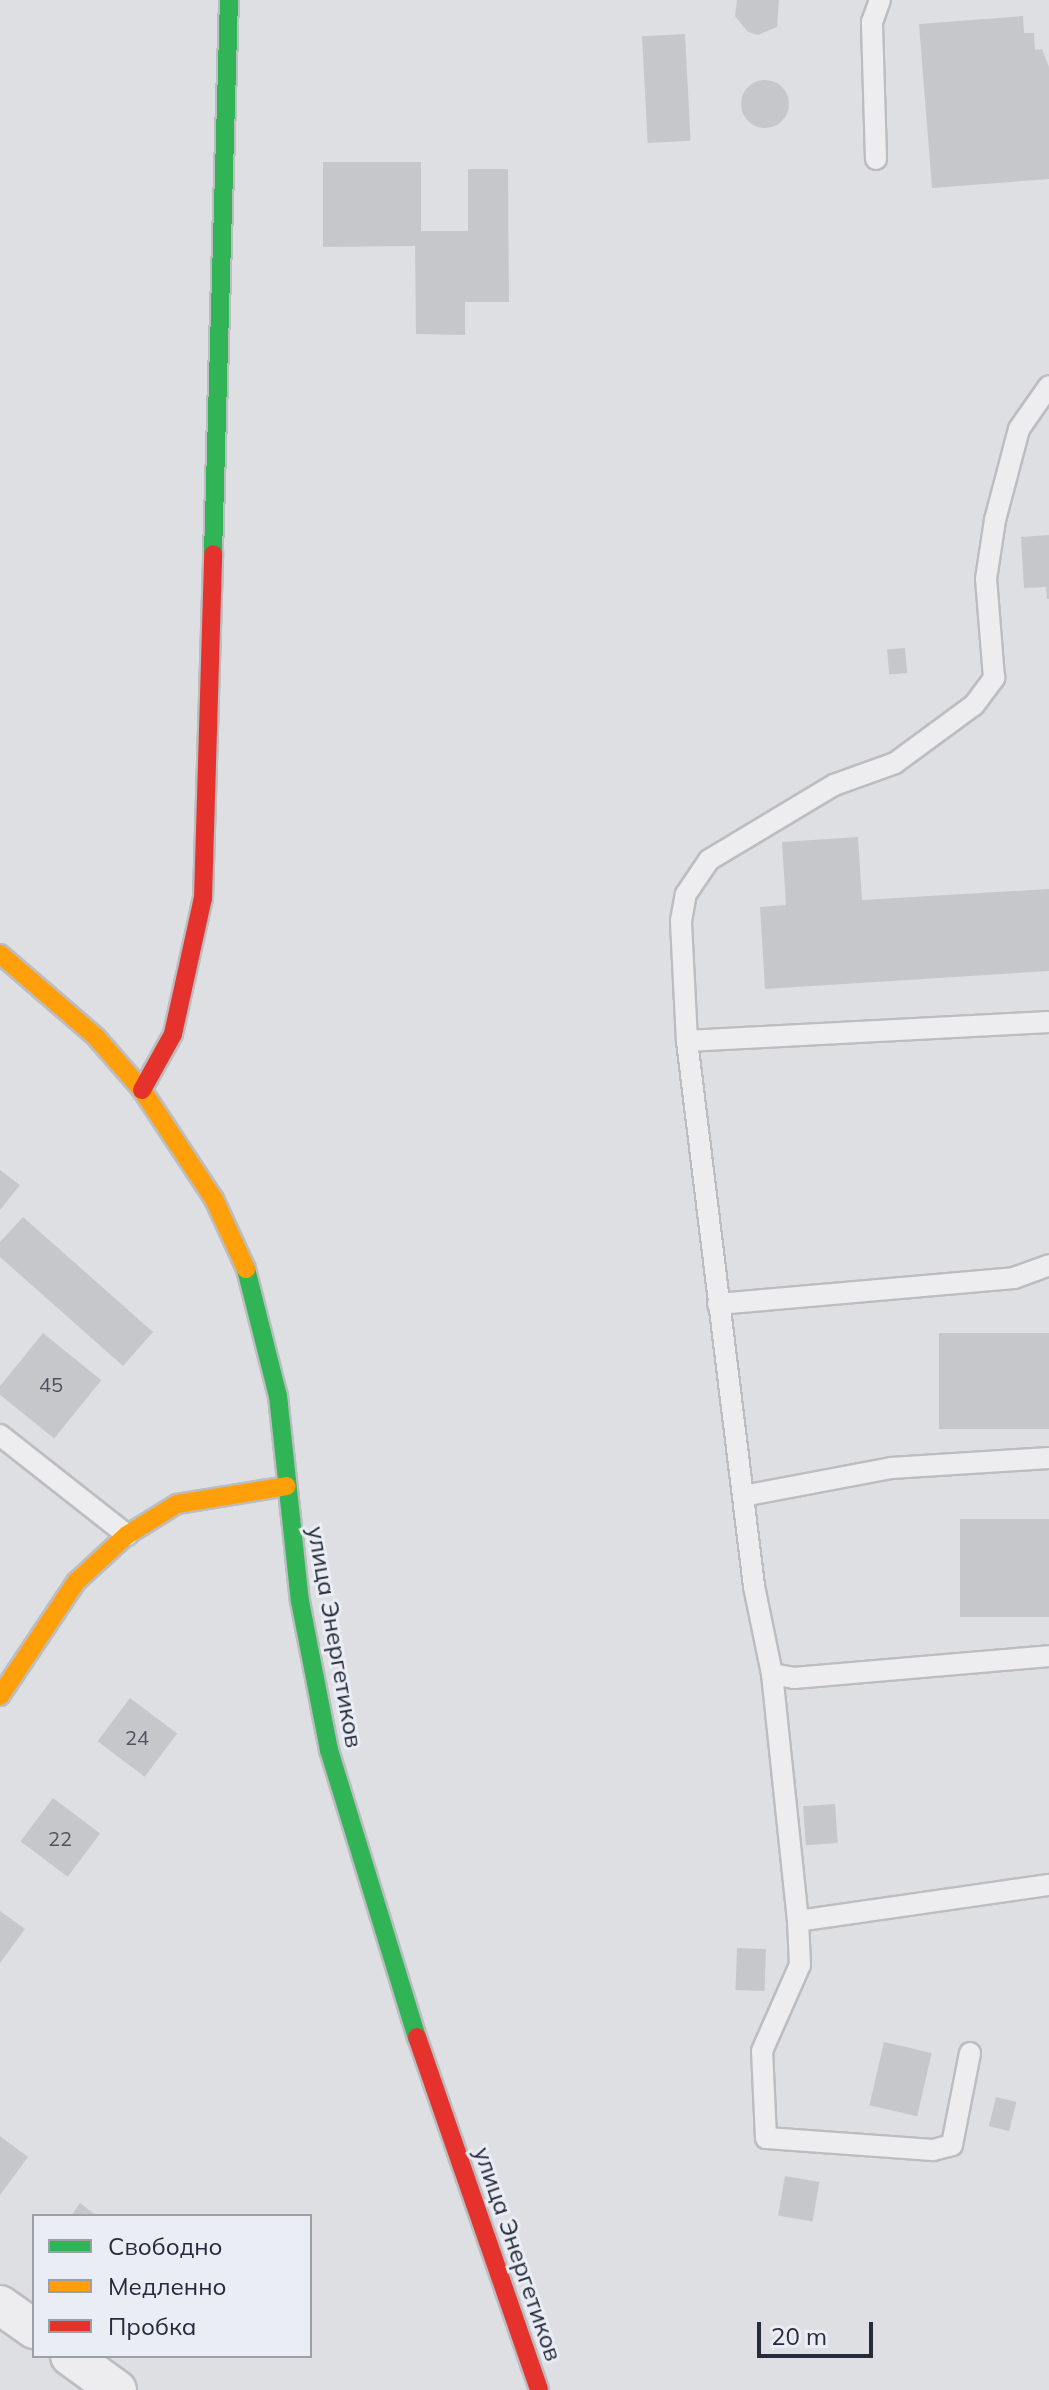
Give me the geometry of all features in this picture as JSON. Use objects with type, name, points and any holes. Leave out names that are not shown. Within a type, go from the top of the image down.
[{"type":"street","points":[[142,1090],[173,1034],[194,960],[203,898],[229,0]]},
{"type":"street","name":"улица Энергетиков","points":[[0,954],[96,1037],[142,1090],[214,1199],[248,1275],[278,1396],[300,1601],[343,1805],[539,2390]]},
{"type":"street","points":[[0,1696],[76,1582],[127,1535],[177,1504],[287,1486]]},
{"type":"street","points":[[0,2305],[32,2328]]},
{"type":"street","points":[[73,2358],[117,2390]]},
{"type":"lane","points":[[876,159],[872,22],[880,0]]},
{"type":"lane","points":[[970,2053],[952,2145],[933,2150],[766,2138],[762,2051],[800,1965],[798,1921],[772,1674],[743,1496],[687,1041],[681,921],[686,894],[709,860],[834,785],[895,763],[974,705],[994,678],[986,579],[995,520],[1019,429],[1049,386]]},
{"type":"lane","points":[[687,1041],[1049,1022]]},
{"type":"lane","points":[[718,1304],[1014,1278],[1049,1265]]},
{"type":"lane","points":[[0,1435],[127,1535]]},
{"type":"lane","points":[[743,1496],[891,1468],[1049,1458]]},
{"type":"lane","points":[[772,1674],[794,1678],[1049,1656]]},
{"type":"lane","points":[[798,1921],[1049,1885]]},
{"type":"building","points":[[737,0],[779,0],[777,27],[758,35],[748,32],[735,16]]},
{"type":"building","points":[[1023,16],[1024,33],[1034,33],[1035,50],[1042,49],[1049,67],[1049,179],[932,188],[919,24]]},
{"type":"building","points":[[685,34],[691,141],[648,143],[642,36]]},
{"type":"building","points":[[765,80],[782,87],[789,104],[782,121],[765,128],[748,121],[741,104],[748,87]]},
{"type":"building","points":[[323,162],[421,162],[421,231],[468,231],[468,169],[508,169],[509,302],[465,302],[465,335],[416,334],[415,246],[323,247]]},
{"type":"building","points":[[1049,535],[1047,599],[1046,587],[1024,588],[1021,537]]},
{"type":"building","points":[[905,648],[907,673],[889,674],[887,650]]},
{"type":"building","points":[[858,837],[862,900],[1049,889],[1049,971],[765,989],[760,907],[786,905],[782,842]]},
{"type":"building","points":[[0,1170],[20,1185],[0,1210]]},
{"type":"building","points":[[23,1217],[153,1332],[123,1366],[0,1257],[0,1242]]},
{"type":"building","points":[[43,1333],[101,1380],[54,1438],[0,1395],[0,1386]]},
{"type":"building","points":[[939,1333],[1049,1333],[1049,1429],[939,1429]]},
{"type":"building","points":[[960,1519],[1049,1519],[1049,1617],[960,1617]]},
{"type":"building","points":[[130,1698],[177,1734],[145,1777],[98,1741]]},
{"type":"building","points":[[53,1798],[100,1834],[68,1877],[21,1841]]},
{"type":"building","points":[[835,1804],[838,1843],[806,1845],[803,1806]]},
{"type":"building","points":[[0,1911],[25,1929],[0,1963]]},
{"type":"building","points":[[737,1948],[766,1949],[765,1991],[736,1990]]},
{"type":"building","points":[[884,2042],[932,2053],[917,2116],[869,2105]]},
{"type":"building","points":[[996,2097],[1016,2102],[1009,2131],[989,2126]]},
{"type":"building","points":[[0,2136],[28,2157],[0,2195]]},
{"type":"building","points":[[785,2176],[819,2182],[813,2221],[778,2215]]},
{"type":"building","points":[[80,2203],[94,2214],[72,2214]]},
{"type":"traffic: fast","points":[[213,554],[229,0]]},
{"type":"traffic: fast","points":[[246,1269],[278,1396],[300,1601],[329,1750],[417,2037]]},
{"type":"traffic: slow","points":[[0,954],[96,1037],[142,1090],[214,1199],[246,1269]]},
{"type":"traffic: slow","points":[[0,1696],[76,1582],[127,1535],[177,1504],[287,1486]]},
{"type":"traffic: jam","points":[[142,1090],[173,1034],[203,898],[213,554]]},
{"type":"traffic: jam","points":[[417,2037],[539,2390]]}]
